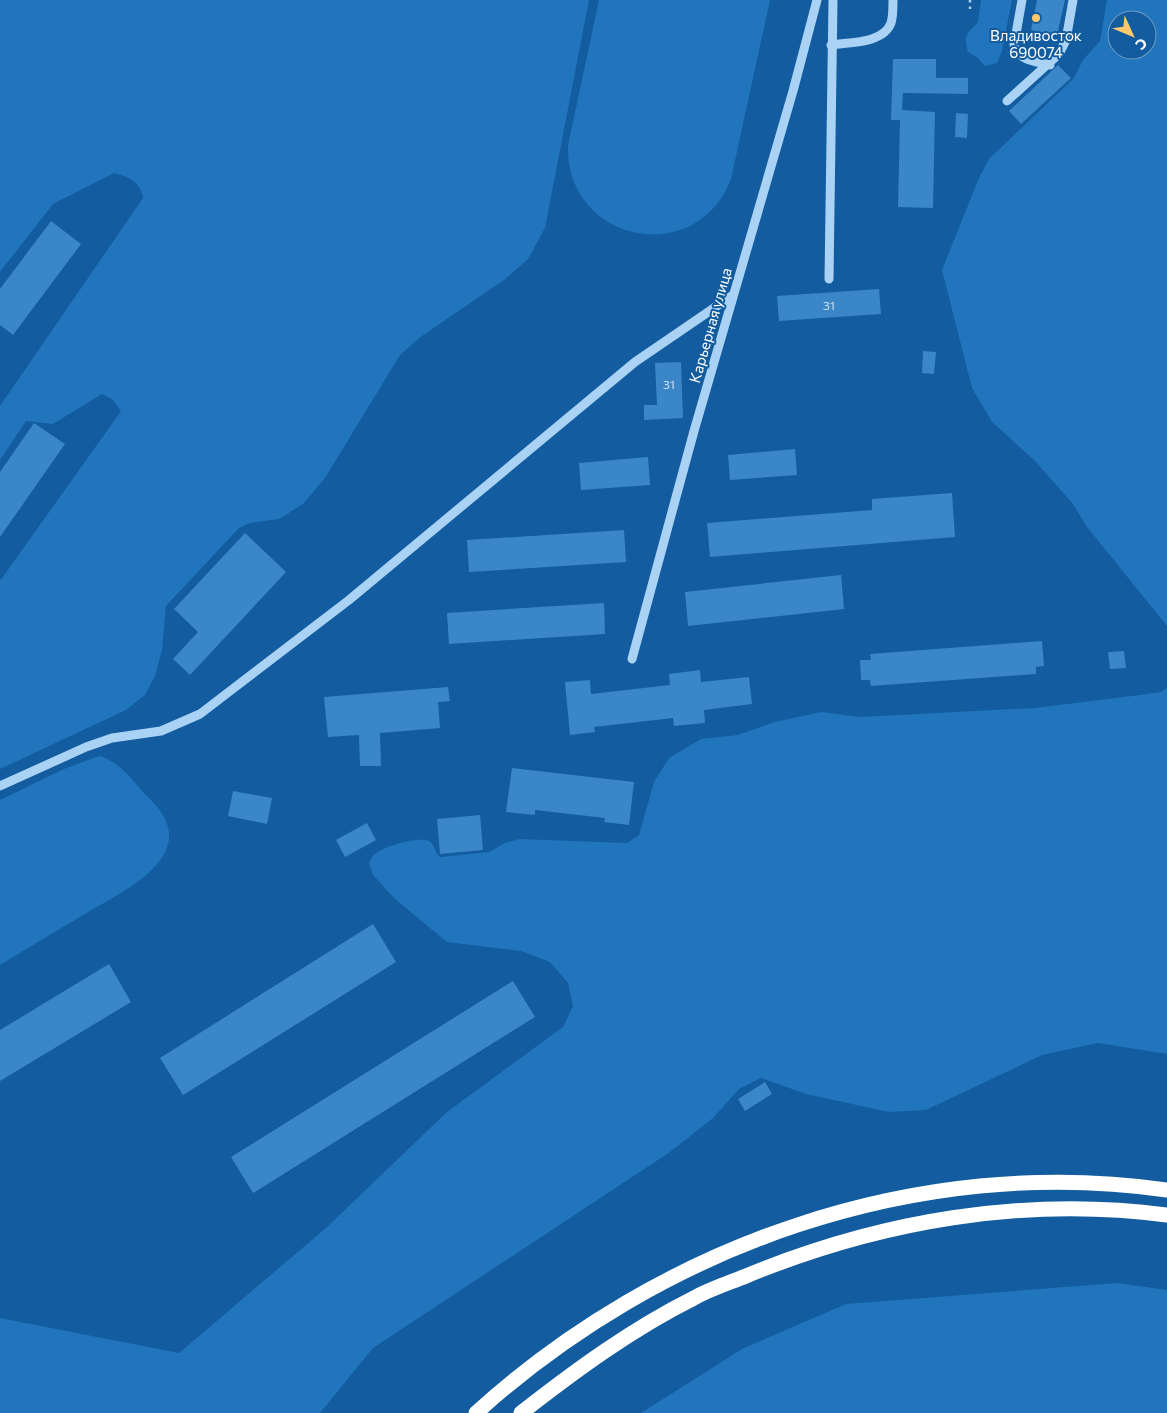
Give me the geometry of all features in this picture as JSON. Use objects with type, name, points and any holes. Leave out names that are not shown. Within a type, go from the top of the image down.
[{"type":"highway","points":[[476,1413],[546,1356],[602,1316],[717,1257],[813,1218],[907,1195],[990,1186],[1074,1182],[1132,1185],[1167,1190]]},
{"type":"highway","points":[[521,1413],[603,1351],[694,1298],[803,1254],[874,1233],[965,1215],[1051,1209],[1124,1209],[1167,1215]]},
{"type":"street","name":"Карьерная улица","points":[[632,659],[817,0]]},
{"type":"street","points":[[829,279],[833,0]]},
{"type":"street","points":[[831,44],[874,38],[886,31],[891,22],[893,0]]},
{"type":"street","points":[[1022,0],[1014,45],[1016,52],[1021,57],[1050,65]]},
{"type":"street","points":[[1008,101],[1050,65],[1059,54],[1066,40],[1073,0]]},
{"type":"street","points":[[0,786],[86,747],[112,738],[161,731],[200,714],[349,600],[635,362],[733,295]]},
{"type":"path","points":[[970,0],[970,13]]},
{"type":"shaded area","points":[[0,0],[589,0],[545,228],[528,259],[504,280],[419,338],[400,355],[325,478],[303,504],[279,519],[250,523],[239,528],[166,606],[162,650],[155,676],[145,695],[126,710],[0,769],[0,581],[121,411],[112,399],[102,394],[53,424],[26,421],[0,460],[0,406],[143,198],[137,184],[125,176],[114,173],[53,204],[0,272]]},
{"type":"shaded area","points":[[599,0],[770,0],[731,179],[714,208],[690,226],[663,234],[635,232],[609,222],[587,204],[573,178],[568,145]]},
{"type":"shaded area","points":[[981,0],[1012,0],[1002,51],[997,63],[985,66],[978,58],[968,52],[966,42],[967,35],[978,22]]},
{"type":"shaded area","points":[[1107,0],[1167,0],[1167,626],[1087,527],[1073,504],[1034,460],[992,422],[972,388],[942,270],[979,178],[989,159],[1074,78],[1083,60],[1100,41]]},
{"type":"shaded area","points":[[1167,688],[1167,1054],[1098,1043],[1042,1055],[926,1110],[889,1112],[806,1094],[761,1078],[739,1089],[713,1118],[670,1152],[373,1348],[320,1413],[0,1413],[0,1318],[179,1353],[327,1227],[447,1112],[563,1027],[573,1006],[568,983],[550,962],[521,951],[447,942],[395,899],[373,875],[369,863],[372,857],[383,849],[409,841],[424,840],[429,841],[433,845],[440,857],[489,852],[505,843],[519,839],[627,843],[639,835],[654,782],[669,758],[701,739],[738,735],[775,722],[821,712],[860,717],[1035,708],[1161,692]]},
{"type":"shaded area","points":[[99,756],[121,768],[150,799],[165,819],[169,837],[165,853],[154,868],[138,882],[0,965],[0,800],[64,769]]},
{"type":"shaded area","points":[[1117,1283],[1167,1290],[1167,1413],[641,1413],[742,1349],[846,1304]]},
{"type":"building","points":[[1037,0],[1065,0],[1057,35],[1031,30]]},
{"type":"building","points":[[893,59],[936,59],[936,78],[968,78],[968,94],[903,93],[902,110],[935,112],[933,208],[898,207],[900,120],[891,120]]},
{"type":"building","points":[[1058,65],[1071,78],[1021,124],[1009,111]]},
{"type":"building","points":[[956,113],[968,114],[967,138],[955,137]]},
{"type":"building","points":[[51,221],[81,244],[13,335],[0,325],[0,289]]},
{"type":"building","points":[[879,289],[881,314],[779,321],[777,296]]},
{"type":"building","points":[[923,351],[936,352],[934,374],[922,373]]},
{"type":"building","points":[[681,362],[683,418],[644,420],[644,405],[657,405],[655,363]]},
{"type":"building","points":[[34,423],[65,444],[0,537],[0,472]]},
{"type":"building","points":[[795,449],[797,475],[730,480],[728,455]]},
{"type":"building","points":[[648,457],[650,485],[581,490],[579,463]]},
{"type":"building","points":[[952,493],[955,537],[710,557],[707,523],[872,510],[872,499]]},
{"type":"building","points":[[624,530],[626,562],[469,572],[467,540]]},
{"type":"building","points":[[245,533],[286,572],[190,675],[173,659],[198,632],[174,609]]},
{"type":"building","points":[[841,575],[844,609],[688,626],[685,592]]},
{"type":"building","points":[[604,603],[605,634],[449,644],[447,613]]},
{"type":"building","points":[[1042,641],[1044,666],[1036,667],[1036,674],[871,686],[870,680],[861,680],[860,660],[871,660],[870,654]]},
{"type":"building","points":[[1124,651],[1126,668],[1110,669],[1108,652]]},
{"type":"building","points":[[700,670],[701,682],[749,677],[752,704],[704,710],[705,723],[674,726],[673,718],[594,727],[595,732],[570,735],[565,682],[590,680],[591,694],[670,685],[669,674]]},
{"type":"building","points":[[448,687],[450,701],[438,702],[440,728],[380,733],[381,766],[360,766],[359,735],[328,737],[324,697]]},
{"type":"building","points":[[512,768],[634,782],[629,825],[604,822],[605,818],[535,810],[535,815],[506,812]]},
{"type":"building","points":[[233,791],[272,798],[267,824],[228,816]]},
{"type":"building","points":[[480,815],[483,850],[440,854],[437,819]]},
{"type":"building","points":[[367,823],[376,840],[345,857],[336,840]]},
{"type":"building","points":[[373,924],[396,962],[183,1095],[160,1058]]},
{"type":"building","points":[[109,964],[131,1002],[0,1081],[0,1030]]},
{"type":"building","points":[[513,981],[535,1017],[253,1193],[231,1157]]},
{"type":"building","points":[[765,1082],[772,1094],[745,1111],[738,1099]]},
{"type":"place","name":"Владивосток 690074","points":[[1036,18]]}]
